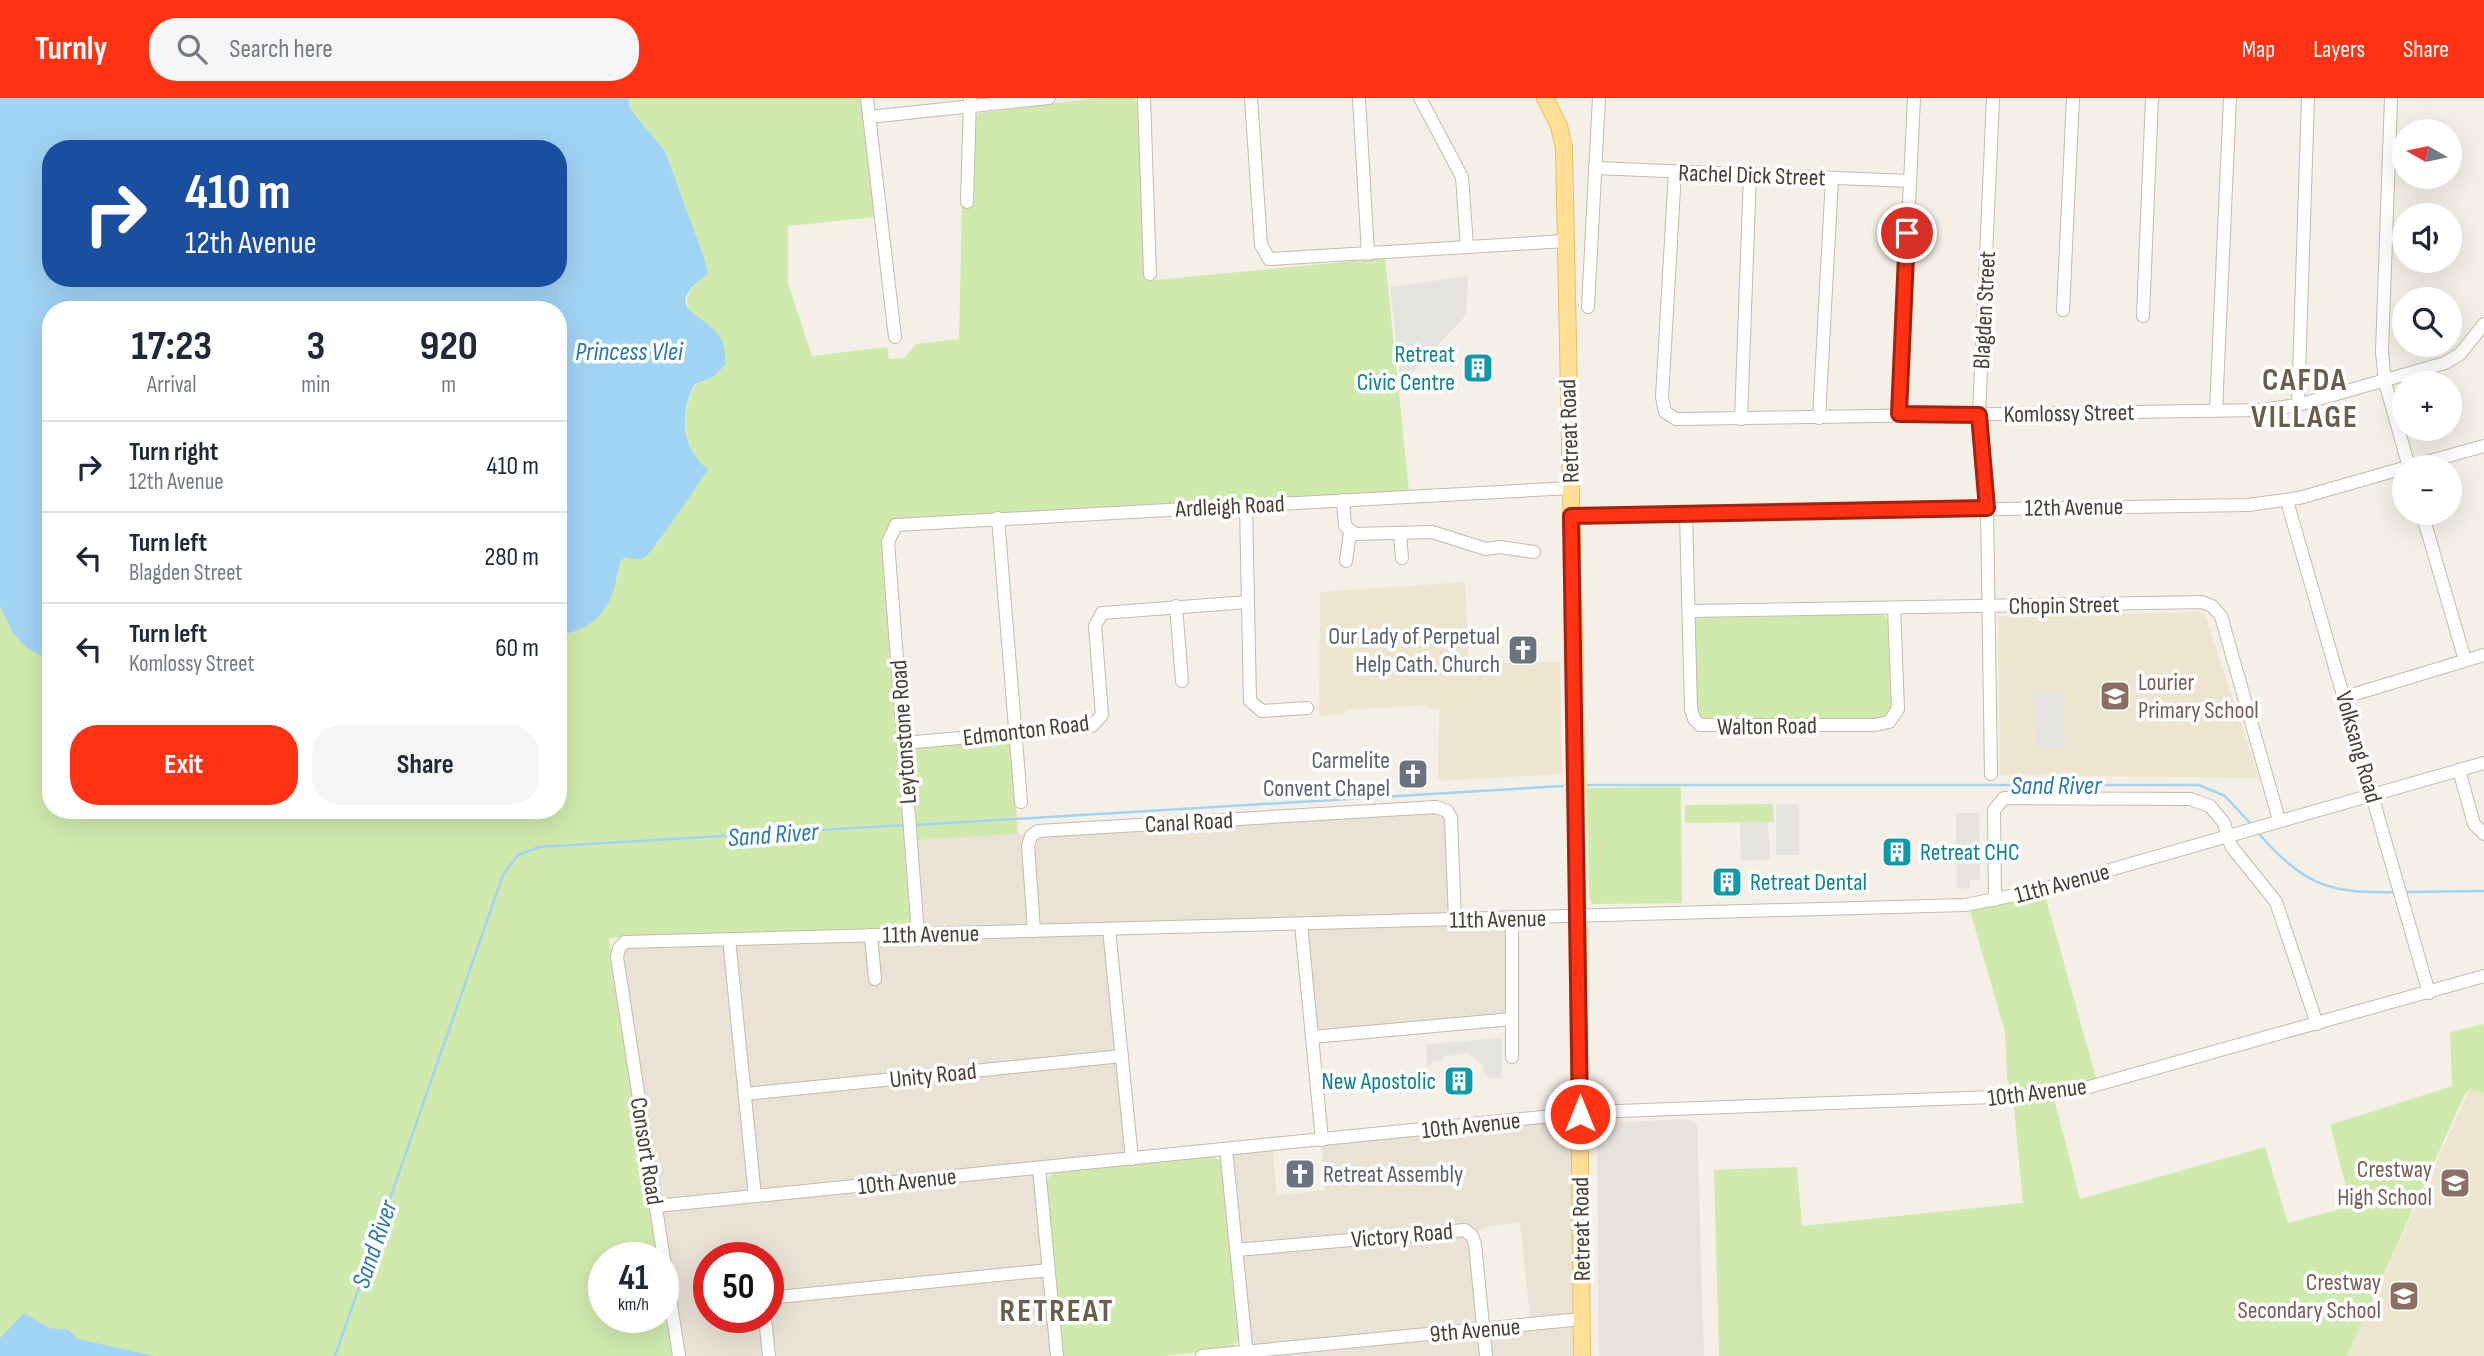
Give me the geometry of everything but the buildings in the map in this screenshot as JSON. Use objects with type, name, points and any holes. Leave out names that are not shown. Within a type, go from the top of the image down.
[{"type":"main road","name":"Retreat Road","points":[[1545,98],[1563,139],[1576,785],[1582,1356]]},
{"type":"street","points":[[867,98],[895,337]]},
{"type":"street","points":[[869,117],[970,103],[1049,98]]},
{"type":"street","points":[[1144,98],[1150,274]]},
{"type":"street","points":[[1251,98],[1261,245],[1269,259],[1566,241]]},
{"type":"street","points":[[1359,98],[1368,254]]},
{"type":"street","points":[[1420,98],[1462,177],[1467,246]]},
{"type":"street","points":[[1588,307],[1599,98]]},
{"type":"street","points":[[1899,414],[1914,98]]},
{"type":"street","name":"Blagden Street","points":[[1991,774],[1987,508],[1979,415],[1993,98]]},
{"type":"street","points":[[2063,310],[2073,98]]},
{"type":"street","points":[[2143,316],[2152,98]]},
{"type":"street","points":[[2217,410],[2230,98]]},
{"type":"street","points":[[2298,405],[2308,98]]},
{"type":"street","points":[[2391,98],[2381,321],[2385,382],[2405,455]]},
{"type":"street","points":[[967,202],[970,103]]},
{"type":"street","name":"Rachel Dick Street","points":[[1595,168],[1909,181]]},
{"type":"street","name":"Komlossy Street","points":[[1675,172],[1663,408],[1676,419],[2261,410],[2298,405],[2445,363],[2460,354],[2484,324]]},
{"type":"street","points":[[1741,419],[1750,174]]},
{"type":"street","points":[[1819,418],[1832,178]]},
{"type":"street","name":"12th Avenue","points":[[2451,455],[2484,446]]},
{"type":"street","name":"12th Avenue","points":[[1571,516],[2248,505],[2287,501],[2392,471]]},
{"type":"street","name":"Ardleigh Road","points":[[892,530],[901,523],[1570,488]]},
{"type":"street","points":[[1343,500],[1344,522],[1350,531],[1346,561]]},
{"type":"street","name":"Volksang Road","points":[[2287,501],[2430,993]]},
{"type":"street","points":[[1246,505],[1252,705],[1262,711],[1307,708]]},
{"type":"street","name":"Walton Road","points":[[1686,515],[1691,709],[1694,719],[1700,725],[1862,725],[1889,722],[1898,709],[1894,608]]},
{"type":"street","points":[[998,518],[1021,802]]},
{"type":"street","points":[[2426,525],[2465,660]]},
{"type":"street","name":"Leytonstone Road","points":[[892,530],[888,542],[918,934]]},
{"type":"street","points":[[1350,531],[1400,534],[1432,532],[1488,549],[1500,547],[1534,552]]},
{"type":"street","points":[[1400,534],[1402,558]]},
{"type":"street","name":"Edmonton Road","points":[[904,743],[1089,727],[1098,723],[1102,711],[1095,626],[1099,615],[1108,610],[1248,602]]},
{"type":"street","name":"Chopin Street","points":[[1689,611],[2198,602],[2212,606],[2225,628],[2280,820]]},
{"type":"street","points":[[1176,606],[1182,681]]},
{"type":"street","points":[[2345,697],[2484,655]]},
{"type":"street","name":"11th Avenue","points":[[620,946],[627,942],[1965,905],[1995,900],[2484,763]]},
{"type":"street","points":[[2459,770],[2474,824],[2484,834]]},
{"type":"street","points":[[1995,900],[1994,810],[1997,803],[2004,798],[2190,799],[2210,806],[2232,835],[2231,846],[2276,902],[2316,1024]]},
{"type":"street","name":"Canal Road","points":[[1034,931],[1028,846],[1031,836],[1041,831],[1440,807],[1451,818],[1455,920]]},
{"type":"street","points":[[1512,1057],[1513,919]]},
{"type":"street","points":[[1301,924],[1322,1140]]},
{"type":"street","points":[[1109,929],[1132,1159]]},
{"type":"street","points":[[871,935],[874,979]]},
{"type":"street","points":[[729,939],[755,1196]]},
{"type":"street","name":"Consort Road","points":[[620,946],[617,957],[679,1356]]},
{"type":"street","name":"10th Avenue","points":[[656,1206],[1580,1114],[2049,1095],[2089,1087],[2484,976]]},
{"type":"street","points":[[1312,1037],[1512,1019]]},
{"type":"street","name":"Unity Road","points":[[745,1094],[1122,1056]]},
{"type":"street","points":[[1226,1149],[1246,1354]]},
{"type":"street","points":[[1039,1168],[1058,1356]]},
{"type":"street","name":"Victory Road","points":[[1236,1250],[1465,1230],[1472,1236],[1475,1244],[1483,1329]]},
{"type":"street","points":[[784,1296],[1049,1270]]},
{"type":"street","name":"9th Avenue","points":[[1202,1356],[1246,1354],[1582,1320]]},
{"type":"street","points":[[1483,1329],[1486,1356]]},
{"type":"street","points":[[767,1333],[769,1356]]},
{"type":"shaded area","points":[[1468,276],[1466,315],[1401,385],[1390,287]]},
{"type":"shaded area","points":[[1465,582],[1469,664],[1560,662],[1562,774],[1438,781],[1439,709],[1428,709],[1428,705],[1346,710],[1344,714],[1319,716],[1320,592]]},
{"type":"shaded area","name":"Lourier Primary School","points":[[2204,612],[2259,778],[2000,775],[1998,616]]},
{"type":"shaded area","points":[[2034,692],[2064,692],[2065,748],[2035,749]]},
{"type":"shaded area","points":[[1776,804],[1799,804],[1799,855],[1776,855]]},
{"type":"shaded area","points":[[1444,809],[1455,921],[1513,919],[1513,1020],[1313,1037],[1302,925],[1110,929],[1133,1159],[1039,1168],[1058,1356],[679,1356],[676,1333],[679,1333],[679,1242],[663,1242],[621,946],[918,934],[912,840],[1018,834],[1032,836]]},
{"type":"shaded area","points":[[1956,813],[1979,813],[1980,879],[1970,880],[1970,888],[1957,889]]},
{"type":"shaded area","points":[[1768,822],[1770,860],[1741,861],[1740,823]]},
{"type":"shaded area","points":[[1502,1038],[1502,1078],[1490,1079],[1484,1072],[1483,1065],[1468,1053],[1442,1057],[1442,1061],[1434,1061],[1427,1069],[1426,1044]]},
{"type":"shaded area","name":"Crestway High School","points":[[2470,1089],[2484,1093],[2484,1356],[2347,1356]]},
{"type":"shaded area","points":[[1581,1114],[1583,1356],[1247,1356],[1227,1150],[1272,1145],[1277,1195],[1325,1190],[1321,1140]],"holes":[[[1520,1223],[1531,1325],[1484,1329],[1473,1235],[1488,1226]]]},
{"type":"shaded area","points":[[1689,1119],[1697,1125],[1704,1356],[1599,1356],[1597,1123]]},
{"type":"green space","points":[[629,98],[863,98],[876,217],[788,226],[788,283],[812,356],[887,347],[889,359],[904,358],[916,344],[959,339],[962,204],[975,119],[979,113],[1096,98],[1134,98],[1140,107],[1146,281],[1385,258],[1409,491],[893,522],[883,538],[911,925],[902,930],[609,938],[656,1242],[588,1242],[588,1333],[670,1333],[674,1356],[0,1356],[0,606],[13,633],[28,648],[42,656],[42,819],[567,819],[567,634],[589,624],[601,610],[617,580],[620,564],[625,556],[657,545],[667,525],[707,469],[692,451],[685,418],[696,384],[713,377],[696,318],[690,312],[687,300],[692,289],[708,274],[665,151],[629,106]]},
{"type":"green space","points":[[1883,614],[1889,621],[1892,711],[1883,719],[1698,718],[1695,713],[1694,626],[1697,618]]},
{"type":"green space","points":[[1004,739],[1012,747],[1018,834],[916,840],[910,758],[914,749]]},
{"type":"green space","points":[[1681,787],[1682,903],[1592,904],[1589,896],[1587,788]]},
{"type":"green space","points":[[1773,804],[1774,822],[1685,823],[1685,805]]},
{"type":"green space","points":[[2045,895],[2096,1078],[2052,1090],[2080,1199],[2265,1147],[2288,1223],[2351,1206],[2330,1125],[2452,1086],[2450,1032],[2484,1024],[2484,1093],[2470,1089],[2464,1096],[2347,1356],[1719,1356],[1714,1170],[1797,1167],[1802,1226],[2023,1203],[2013,1098],[2007,1078],[2005,1032],[1970,911]]},
{"type":"green space","points":[[1211,1156],[1222,1161],[1240,1339],[1231,1349],[1163,1356],[1062,1356],[1045,1181],[1055,1171]]},
{"type":"water","name":"Princess Vlei","points":[[0,98],[629,98],[629,106],[635,115],[665,151],[705,260],[708,274],[686,296],[686,304],[716,331],[722,341],[726,364],[713,377],[695,384],[686,406],[685,430],[688,441],[699,461],[708,469],[651,551],[638,559],[625,557],[620,562],[614,590],[596,619],[567,634],[567,301],[42,301],[42,656],[27,648],[13,633],[0,606]]},
{"type":"water","points":[[24,1313],[49,1328],[69,1330],[78,1339],[155,1356],[0,1356],[0,1338]]},
{"type":"waterway","name":"Sand River","points":[[1588,785],[2199,785],[2225,796],[2252,825]]},
{"type":"waterway","name":"Sand River","points":[[915,825],[1563,786]]},
{"type":"waterway","name":"Sand River","points":[[335,1356],[503,875],[518,855],[539,847],[905,825]]},
{"type":"waterway","name":"Sand River","points":[[2258,833],[2289,864],[2318,882],[2351,891],[2395,892]]},
{"type":"waterway","name":"Sand River","points":[[2406,892],[2484,891]]},
{"type":"place","name":"Retreat Civic Centre","points":[[1478,368]]},
{"type":"place","name":"Our Lady of Perpetual Help Cath. Church","points":[[1523,650]]},
{"type":"place","name":"Lourier Primary School","points":[[2115,696]]},
{"type":"place","name":"Carmelite Convent Chapel","points":[[1413,774]]},
{"type":"place","name":"Retreat CHC","points":[[1897,852]]},
{"type":"place","name":"Retreat Dental","points":[[1727,882]]},
{"type":"place","name":"New Apostolic","points":[[1459,1081]]},
{"type":"place","name":"Retreat Assembly","points":[[1300,1174]]},
{"type":"place","name":"Crestway High School","points":[[2455,1183]]},
{"type":"place","name":"Crestway Secondary School","points":[[2404,1296]]},
{"type":"district","name":"CAFDA VILLAGE","points":[[2305,398]]},
{"type":"district","name":"RETREAT","points":[[1057,1310]]},
{"type":"route","points":[[1580,1114],[1571,516],[1987,508],[1979,415],[1899,414],[1907,233]]}]
